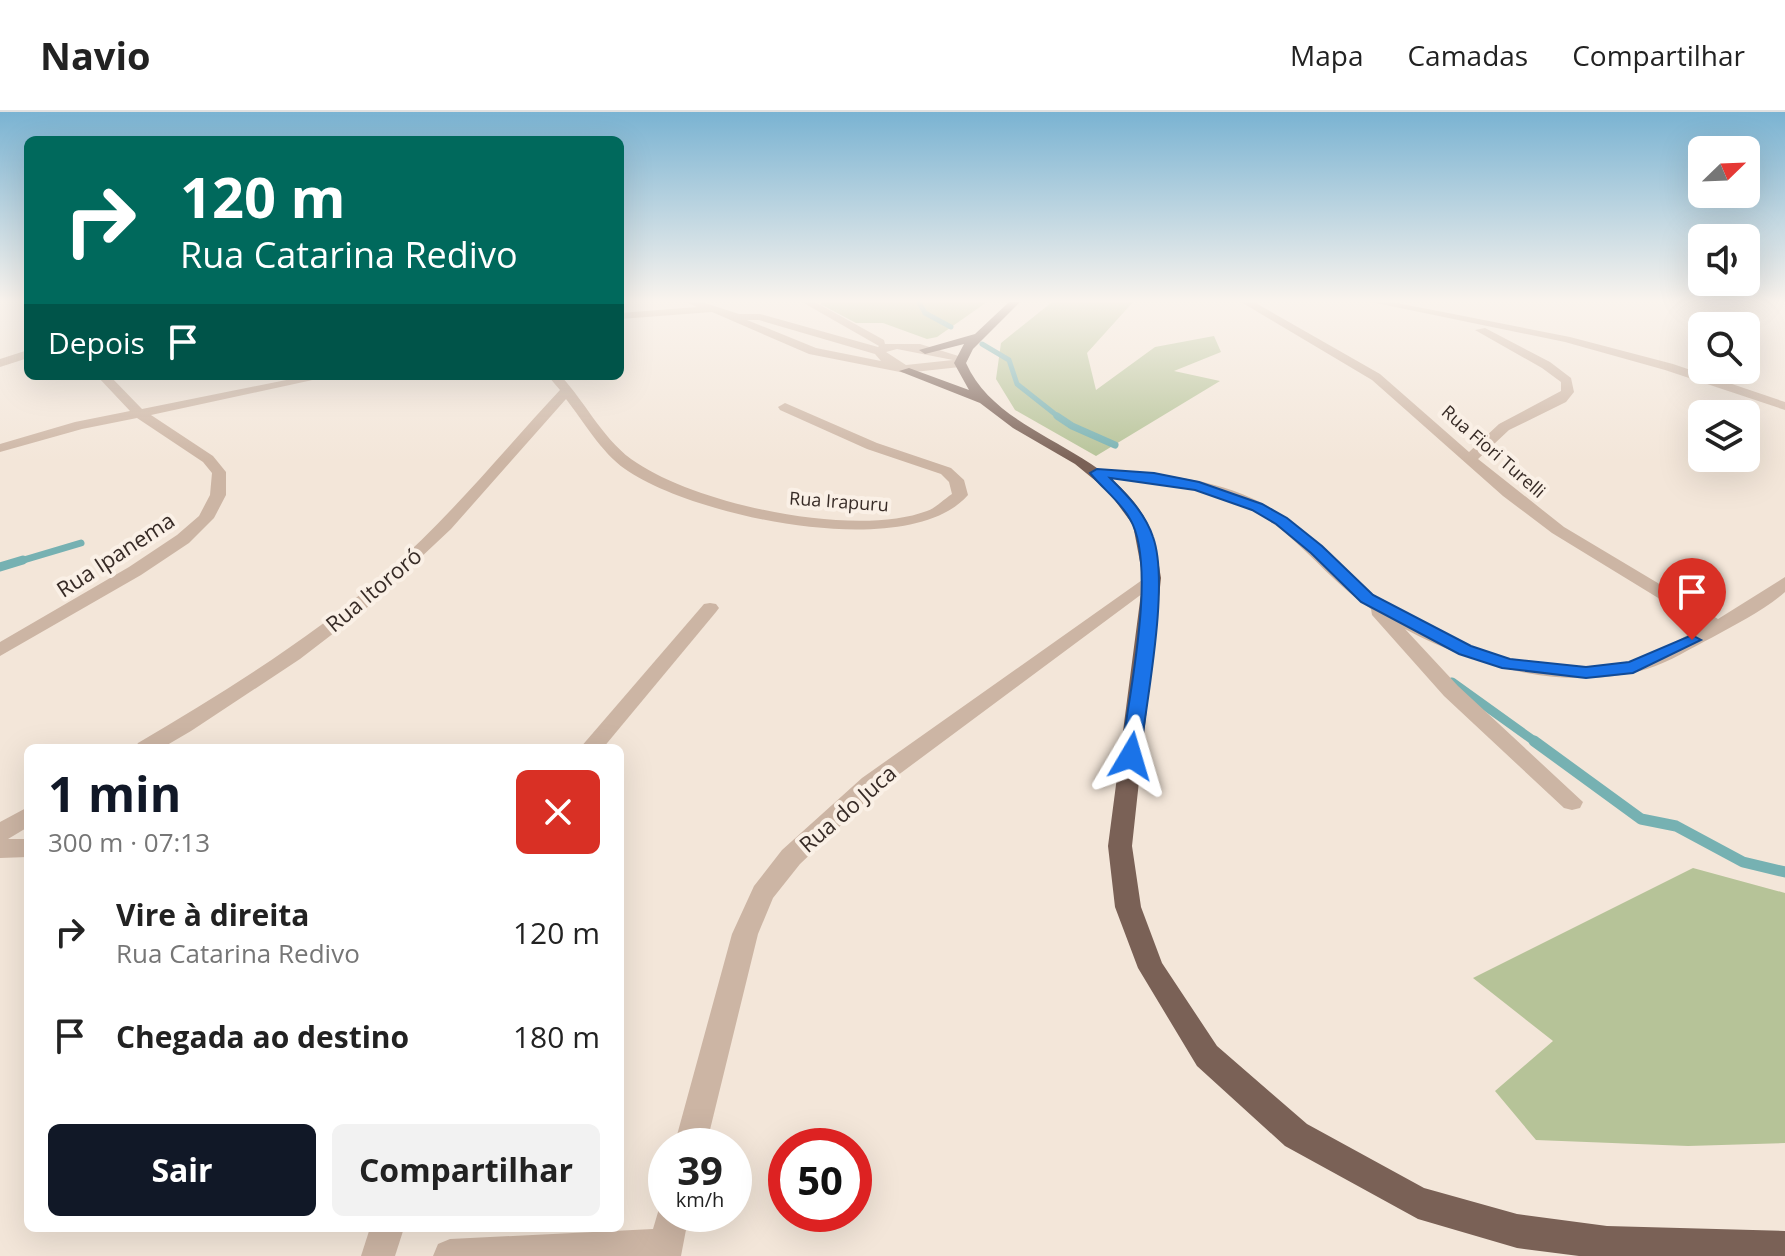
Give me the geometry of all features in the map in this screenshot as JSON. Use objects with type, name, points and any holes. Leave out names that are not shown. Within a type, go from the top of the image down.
[{"type":"main road","points":[[965,355],[961,361],[968,384],[984,400],[1097,473],[1126,502],[1146,538],[1152,578],[1120,846],[1128,907],[1151,968],[1207,1056],[1296,1135],[1418,1203],[1517,1231],[1607,1243],[1785,1248]]},
{"type":"main road","points":[[899,369],[984,400]]},
{"type":"street","points":[[0,363],[24,355]]},
{"type":"street","points":[[834,355],[899,369],[961,361]]},
{"type":"street","points":[[889,355],[899,369]]},
{"type":"street","points":[[943,355],[961,361]]},
{"type":"street","name":"Rua Fiori Turelli","points":[[1339,355],[1376,377],[1508,493],[1558,530],[1718,627]]},
{"type":"street","points":[[1470,459],[1504,427],[1561,399],[1568,392],[1567,381],[1528,355]]},
{"type":"street","points":[[1627,355],[1785,406]]},
{"type":"street","points":[[107,380],[139,413]]},
{"type":"street","points":[[0,448],[80,425],[305,380]]},
{"type":"street","name":"Rua Irapuru","points":[[558,380],[629,465],[699,498],[771,516],[870,525],[903,523],[935,516],[951,508],[960,495],[956,480],[946,471],[849,437],[785,407]]},
{"type":"street","name":"Rua Itororó","points":[[153,744],[291,659],[410,560],[567,390]]},
{"type":"street","name":"Rua Ipanema","points":[[0,650],[135,571],[183,539],[206,518],[218,495],[219,472],[208,459],[139,413]]},
{"type":"street","points":[[1097,473],[1199,486],[1257,507],[1281,521],[1316,549],[1367,599],[1451,691],[1572,802]]},
{"type":"street","name":"Rua do Juca","points":[[695,1128],[745,934],[763,893],[791,857],[870,784],[1152,578]]},
{"type":"street","points":[[1367,599],[1465,650],[1508,664],[1586,672],[1633,667],[1762,603],[1785,582]]},
{"type":"street","points":[[594,744],[710,608]]},
{"type":"street","points":[[0,833],[24,818]]},
{"type":"street","points":[[0,849],[24,848]]},
{"type":"street","points":[[378,1256],[386,1232]]},
{"type":"street","points":[[450,1256],[668,1238]]},
{"type":"green space","points":[[999,355],[1088,355],[1096,390],[1143,355],[1213,355],[1174,371],[1220,381],[1096,456],[1015,410],[996,379]]},
{"type":"green space","points":[[1693,868],[1785,893],[1785,1143],[1688,1146],[1536,1140],[1495,1091],[1553,1041],[1473,978]]},
{"type":"waterway","points":[[1001,355],[1009,360],[1017,384],[1060,418]]},
{"type":"waterway","points":[[1060,418],[1115,445]]},
{"type":"waterway","points":[[17,562],[81,543]]},
{"type":"waterway","points":[[0,567],[23,560]]},
{"type":"waterway","points":[[1452,682],[1537,743]]},
{"type":"waterway","points":[[1534,741],[1641,819],[1676,826],[1743,862],[1785,872]]},
{"type":"route","points":[[1131,756],[1152,578],[1146,538],[1138,520],[1126,502],[1097,473],[1154,478],[1234,496],[1281,521],[1316,549],[1367,599],[1465,650],[1508,664],[1586,672],[1633,667],[1692,640]]}]
